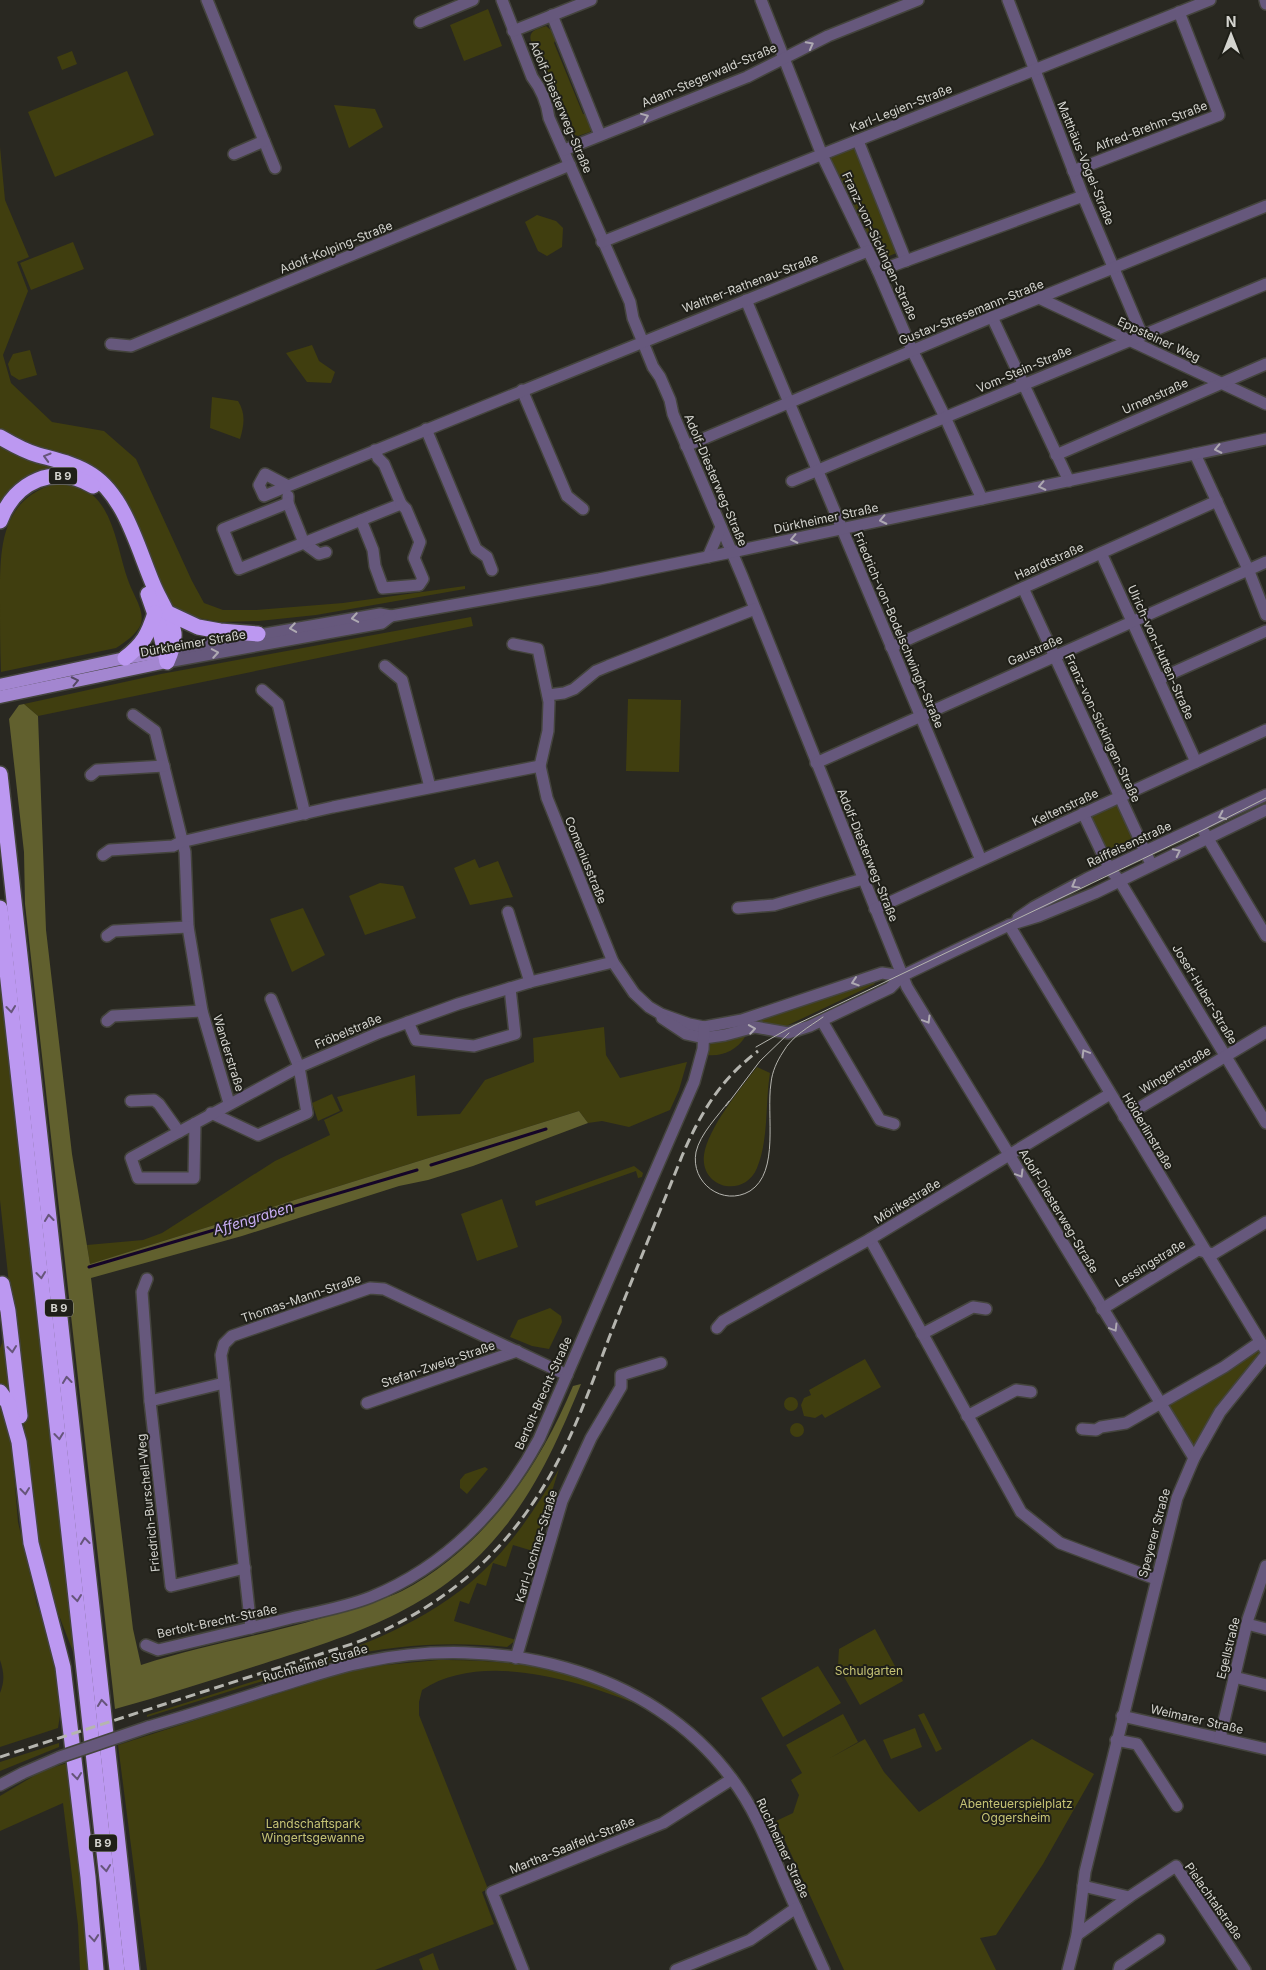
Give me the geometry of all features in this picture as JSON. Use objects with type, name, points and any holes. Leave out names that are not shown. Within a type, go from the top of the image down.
[{"type":"highway","points":[[0,437],[14,446],[72,464],[92,475],[109,490],[127,522],[160,613],[174,632],[168,655]]},
{"type":"highway","name":"B 9","points":[[0,521],[12,499],[21,489],[32,482],[53,476],[66,476],[78,478],[92,485],[108,500],[115,510],[160,613]]},
{"type":"highway","points":[[160,613],[198,627],[258,634]]},
{"type":"highway","points":[[125,658],[136,650],[147,636],[160,613]]},
{"type":"highway","name":"B 9","points":[[0,774],[132,1970]]},
{"type":"highway","name":"B 9","points":[[0,908],[117,1970]]},
{"type":"highway","name":"B 9","points":[[0,1269],[8,1311],[21,1426],[20,1442],[31,1543],[43,1591],[62,1629],[79,1696],[90,1715]]},
{"type":"highway","points":[[0,1338],[2,1284]]},
{"type":"highway","points":[[0,1392],[8,1403],[20,1442]]},
{"type":"highway","points":[[43,1591],[63,1667],[85,1849],[96,1970]]},
{"type":"highway","points":[[128,1930],[139,1970]]},
{"type":"main road","name":"Dürkheimer Straße","points":[[0,697],[27,685],[125,658],[168,655]]},
{"type":"main road","name":"Dürkheimer Straße","points":[[0,685],[27,685],[168,655]]},
{"type":"street","points":[[207,0],[275,168]]},
{"type":"street","points":[[420,22],[473,0]]},
{"type":"street","name":"Adolf-Diesterweg-Straße","points":[[502,0],[532,78],[547,105],[549,118],[630,302],[633,318],[642,341],[670,400],[673,414],[732,552],[902,976],[1194,1458]]},
{"type":"street","points":[[513,31],[591,0]]},
{"type":"street","name":"Franz-von-Sickingen-Straße","points":[[762,0],[822,155],[878,271],[912,350],[982,499]]},
{"type":"street","name":"Adam-Stegerwald-Straße","points":[[564,150],[747,77],[828,36],[918,0]]},
{"type":"street","name":"Matthäus-Vogel-Straße","points":[[1008,0],[1083,196],[1142,335]]},
{"type":"street","name":"Karl-Legien-Straße","points":[[602,242],[1210,0]]},
{"type":"street","points":[[1265,0],[1266,4]]},
{"type":"street","name":"Alfred-Brehm-Straße","points":[[1074,171],[1219,115],[1179,12]]},
{"type":"street","name":"Adolf-Diesterweg-Straße","points":[[552,15],[600,135]]},
{"type":"street","name":"Franz-von-Sickingen-Straße","points":[[858,140],[906,261]]},
{"type":"street","points":[[234,154],[264,141]]},
{"type":"street","name":"Adolf-Kolping-Straße","points":[[111,344],[130,346],[570,165]]},
{"type":"street","points":[[878,271],[1083,196]]},
{"type":"street","name":"Gustav-Stresemann-Straße","points":[[686,446],[912,350],[1266,206]]},
{"type":"street","name":"Walther-Rathenau-Straße","points":[[304,543],[239,569],[223,530],[288,495],[378,458],[426,430],[868,251]]},
{"type":"street","name":"Vom-Stein-Straße","points":[[792,481],[1266,284]]},
{"type":"street","name":"Eppsteiner Weg","points":[[1041,299],[1266,404]]},
{"type":"street","name":"Friedrich-von-Bodelschwingh-Straße","points":[[746,300],[981,860]]},
{"type":"street","points":[[992,317],[1069,481]]},
{"type":"street","name":"Urnenstraße","points":[[1056,455],[1266,364]]},
{"type":"street","points":[[522,390],[567,496],[583,509]]},
{"type":"street","points":[[426,430],[476,549],[487,557],[492,570]]},
{"type":"street","name":"Dürkheimer Straße","points":[[168,655],[258,634],[380,614],[391,616],[708,557],[1266,439]]},
{"type":"street","points":[[1195,454],[1248,569],[1266,615]]},
{"type":"street","points":[[361,520],[373,550],[375,566],[383,588],[419,585],[422,578],[414,558],[420,542],[406,510],[400,504],[384,464],[378,458]]},
{"type":"street","points":[[288,495],[304,543],[319,554],[326,552]]},
{"type":"street","name":"Haardtstraße","points":[[891,647],[1218,501]]},
{"type":"street","points":[[304,543],[400,504]]},
{"type":"street","points":[[708,557],[721,527]]},
{"type":"street","name":"Ulrich-von-Hutten-Straße","points":[[1102,553],[1196,762]]},
{"type":"street","name":"Gaustraße","points":[[816,763],[1266,562]]},
{"type":"street","name":"Franz-von-Sickingen-Straße","points":[[1023,588],[1151,864]]},
{"type":"street","points":[[548,695],[564,693],[574,689],[596,672],[608,666],[755,609]]},
{"type":"street","name":"Dürkheimer Straße","points":[[168,655],[382,623],[391,616]]},
{"type":"street","points":[[1159,679],[1266,631]]},
{"type":"street","name":"Comeniusstraße","points":[[513,644],[538,649],[548,695],[548,730],[540,766],[546,798],[613,962],[634,993],[649,1007],[661,1014],[663,1019],[679,1030],[704,1032],[882,973],[902,976]]},
{"type":"street","points":[[385,666],[402,680],[430,787]]},
{"type":"street","points":[[262,690],[278,704],[305,814]]},
{"type":"street","name":"Wanderstraße","points":[[134,715],[155,730],[164,766],[181,842],[185,852],[188,927],[202,1011],[230,1103]]},
{"type":"street","name":"Keltenstraße","points":[[874,909],[1266,730]]},
{"type":"street","points":[[91,775],[98,770],[164,766]]},
{"type":"street","points":[[103,855],[110,850],[173,846],[181,842],[305,814],[540,766]]},
{"type":"street","name":"Raiffeisenstraße","points":[[1009,925],[1034,907],[1088,878],[1266,795]]},
{"type":"street","name":"Raiffeisenstraße","points":[[704,1032],[725,1035],[755,1027],[788,1032],[822,1021],[890,988],[902,976],[1009,925],[1066,905],[1266,810]]},
{"type":"street","name":"Josef-Huber-Straße","points":[[1083,813],[1109,868],[1119,880],[1266,1123]]},
{"type":"street","points":[[1201,826],[1266,936]]},
{"type":"street","points":[[738,908],[774,905],[863,879]]},
{"type":"street","points":[[508,912],[530,982]]},
{"type":"street","name":"Hölderlinstraße","points":[[1009,925],[1204,1252],[1263,1346]]},
{"type":"street","points":[[107,936],[114,931],[188,927]]},
{"type":"street","name":"Fröbelstraße","points":[[195,1122],[194,1178],[138,1178],[131,1158],[179,1132],[195,1122],[211,1113],[299,1067],[408,1022],[530,982],[613,962]]},
{"type":"street","points":[[408,1022],[416,1040],[474,1046],[515,1034],[510,988]]},
{"type":"street","points":[[211,1113],[258,1136],[307,1112],[299,1067],[271,999]]},
{"type":"street","name":"Wanderstraße","points":[[107,1021],[113,1016],[202,1011]]},
{"type":"street","points":[[822,1021],[880,1120],[894,1124]]},
{"type":"street","name":"Bertolt-Brecht-Straße","points":[[146,1645],[158,1650],[371,1597],[410,1578],[443,1556],[485,1518],[511,1486],[539,1439],[694,1082],[703,1049],[704,1032]]},
{"type":"street","name":"Wingertstraße","points":[[1124,1117],[1266,1032]]},
{"type":"street","name":"Mörikestraße","points":[[717,1328],[723,1321],[870,1239],[1110,1094]]},
{"type":"street","points":[[131,1101],[154,1100],[179,1132]]},
{"type":"street","name":"Lessingstraße","points":[[1102,1309],[1198,1250],[1213,1254],[1266,1222]]},
{"type":"street","points":[[870,1239],[1022,1512],[1060,1543],[1156,1579]]},
{"type":"street","name":"Friedrich-Burschell-Weg","points":[[147,1279],[142,1292],[150,1400],[171,1586],[245,1568]]},
{"type":"street","name":"Thomas-Mann-Straße","points":[[251,1628],[221,1354],[224,1344],[232,1336],[370,1288],[384,1289],[567,1374]]},
{"type":"street","points":[[922,1334],[973,1307],[986,1309]]},
{"type":"street","points":[[1082,1429],[1096,1430],[1102,1427],[1126,1423],[1263,1346]]},
{"type":"street","name":"Stefan-Zweig-Straße","points":[[367,1403],[517,1351]]},
{"type":"street","name":"Speyerer Straße","points":[[1068,1970],[1077,1935],[1083,1886],[1116,1740],[1177,1498],[1194,1458],[1220,1412],[1266,1355]]},
{"type":"street","name":"Karl-Lochner-Straße","points":[[516,1658],[562,1501],[591,1438],[621,1387],[621,1375],[661,1363]]},
{"type":"street","points":[[150,1400],[224,1383]]},
{"type":"street","points":[[967,1416],[1016,1390],[1031,1392]]},
{"type":"street","name":"Egellstraße","points":[[1220,1738],[1247,1624],[1266,1566]]},
{"type":"street","points":[[1247,1624],[1266,1629]]},
{"type":"street","name":"Ruchheimer Straße","points":[[0,1786],[60,1757],[328,1670],[364,1661],[401,1655],[466,1653],[516,1658],[569,1669],[613,1684],[643,1698],[667,1714],[705,1747],[732,1778],[757,1821],[824,1970]]},
{"type":"street","points":[[1234,1677],[1266,1685]]},
{"type":"street","name":"Weimarer Straße","points":[[1122,1716],[1266,1749]]},
{"type":"street","points":[[1116,1740],[1137,1744],[1177,1806]]},
{"type":"street","name":"Martha-Saalfeld-Straße","points":[[523,1970],[492,1892],[663,1823],[732,1778]]},
{"type":"street","name":"Pielachtalstraße","points":[[1077,1935],[1176,1866],[1244,1970]]},
{"type":"street","points":[[1083,1886],[1129,1897]]},
{"type":"street","points":[[676,1970],[750,1940],[796,1908]]},
{"type":"street","points":[[1119,1970],[1120,1966],[1159,1940]]},
{"type":"green space","points":[[488,9],[502,46],[464,61],[450,25]]},
{"type":"green space","points":[[546,26],[552,31],[556,39],[554,43],[583,114],[586,114],[592,129],[590,132],[578,136],[568,132],[530,37],[532,32]]},
{"type":"green space","points":[[72,51],[77,64],[62,70],[57,57]]},
{"type":"green space","points":[[127,71],[154,135],[55,177],[28,112]]},
{"type":"green space","points":[[334,105],[375,109],[383,127],[349,148]]},
{"type":"green space","points":[[855,145],[899,252],[879,260],[829,156]]},
{"type":"green space","points":[[0,147],[5,200],[29,257],[17,262],[28,291],[3,355],[11,383],[52,422],[104,431],[136,459],[204,603],[223,610],[256,610],[343,603],[465,586],[465,589],[316,615],[259,621],[221,622],[181,615],[164,599],[122,503],[0,431]]},
{"type":"green space","points":[[537,215],[556,221],[563,228],[562,247],[547,256],[538,251],[525,222]]},
{"type":"green space","points":[[73,242],[84,269],[31,290],[20,263]]},
{"type":"green space","points":[[312,345],[319,361],[335,372],[331,383],[307,382],[286,353]]},
{"type":"green space","points":[[30,350],[37,375],[19,380],[11,375],[8,364],[13,354]]},
{"type":"green space","points":[[212,397],[238,401],[244,420],[240,439],[210,428]]},
{"type":"green space","points":[[0,437],[71,464],[41,479],[0,521]]},
{"type":"green space","points":[[54,484],[71,484],[87,491],[105,511],[116,539],[128,580],[140,607],[141,624],[133,635],[116,648],[1,672],[0,580],[3,545],[7,529],[13,514],[23,502],[36,492]]},
{"type":"green space","points":[[471,617],[473,626],[38,716],[24,704],[161,674]]},
{"type":"green space","points":[[628,699],[681,700],[679,772],[626,771]]},
{"type":"green space","points":[[1119,801],[1140,845],[1108,860],[1087,815]]},
{"type":"green space","points":[[475,859],[479,868],[498,861],[513,897],[470,905],[454,868]]},
{"type":"green space","points":[[380,883],[403,886],[416,918],[365,935],[349,896]]},
{"type":"green space","points":[[303,908],[325,955],[292,972],[270,919]]},
{"type":"green space","points":[[0,979],[39,1301],[77,1662],[50,1592],[41,1557],[30,1480],[0,1200]]},
{"type":"green space","points":[[873,982],[875,984],[782,1028],[754,1023],[756,1019],[762,1020]]},
{"type":"green space","points":[[604,1027],[606,1055],[620,1078],[687,1062],[679,1090],[670,1110],[629,1127],[602,1121],[588,1123],[579,1111],[90,1264],[87,1245],[143,1240],[162,1233],[275,1161],[330,1135],[324,1120],[343,1111],[337,1097],[415,1075],[417,1116],[460,1114],[485,1080],[534,1062],[533,1038]]},
{"type":"green space","points":[[744,1034],[745,1037],[742,1042],[729,1052],[707,1055],[711,1042]]},
{"type":"green space","points":[[757,1067],[770,1073],[761,1157],[751,1178],[743,1184],[724,1186],[716,1182],[709,1175],[705,1166],[704,1155],[707,1144],[718,1121]]},
{"type":"green space","points":[[332,1094],[340,1111],[318,1121],[312,1103]]},
{"type":"green space","points":[[634,1166],[643,1173],[642,1177],[638,1178],[636,1171],[536,1206],[535,1201]]},
{"type":"green space","points":[[502,1199],[518,1247],[477,1261],[461,1214]]},
{"type":"green space","points":[[550,1308],[561,1316],[562,1322],[549,1349],[532,1346],[510,1337],[518,1320]]},
{"type":"green space","points":[[5,1336],[12,1396],[0,1386],[0,1348]]},
{"type":"green space","points":[[1260,1346],[1264,1353],[1193,1453],[1164,1406]]},
{"type":"green space","points":[[865,1359],[881,1387],[825,1418],[822,1414],[815,1418],[804,1416],[801,1405],[804,1398],[811,1395],[809,1390]]},
{"type":"green space","points":[[788,1397],[794,1397],[798,1404],[794,1411],[788,1411],[784,1407],[784,1401]]},
{"type":"green space","points":[[0,1400],[9,1415],[18,1522],[37,1605],[55,1653],[62,1703],[58,1728],[0,1747],[0,1693],[3,1676],[0,1660]]},
{"type":"green space","points":[[794,1423],[800,1423],[804,1430],[800,1437],[794,1437],[790,1433],[790,1427]]},
{"type":"green space","points":[[485,1467],[488,1469],[467,1494],[460,1488],[460,1480],[465,1474]]},
{"type":"green space","points":[[559,1469],[533,1551],[513,1545],[506,1567],[493,1563],[486,1586],[477,1583],[469,1604],[460,1601],[454,1621],[516,1640],[507,1647],[465,1644],[423,1645],[340,1657],[147,1717],[147,1715],[356,1647],[404,1626],[427,1613],[471,1582],[509,1544]]},
{"type":"green space","name":"Schulgarten","points":[[875,1629],[903,1681],[860,1705],[838,1666],[839,1649]]},
{"type":"green space","name":"Landschaftspark Wingertsgewanne","points":[[438,1660],[490,1661],[543,1668],[593,1682],[617,1692],[640,1705],[560,1679],[501,1671],[473,1672],[446,1678],[422,1690],[419,1702],[419,1715],[488,1889],[482,1892],[494,1924],[375,1970],[147,1970],[118,1745],[333,1676],[374,1666]]},
{"type":"green space","points":[[818,1666],[841,1703],[783,1737],[761,1698]]},
{"type":"green space","points":[[924,1713],[942,1749],[936,1752],[918,1715]]},
{"type":"green space","name":"Abenteuerspielplatz Oggersheim","points":[[843,1714],[858,1742],[830,1758],[865,1739],[884,1772],[919,1812],[1032,1739],[1094,1774],[1043,1864],[996,1935],[980,1938],[996,1970],[844,1970],[776,1821],[793,1813],[799,1795],[791,1780],[802,1773],[786,1745]]},
{"type":"green space","points":[[915,1728],[922,1747],[891,1759],[883,1740]]},
{"type":"green space","points":[[59,1743],[59,1747],[0,1771],[0,1762]]},
{"type":"green space","points":[[70,1762],[89,1970],[80,1970],[78,1925],[63,1803],[0,1831],[0,1796],[42,1771]]},
{"type":"green space","points":[[433,1953],[439,1970],[423,1970],[419,1959]]},
{"type":"shaded area","points":[[24,704],[38,716],[46,930],[72,1154],[90,1264],[579,1111],[588,1123],[473,1166],[428,1180],[399,1186],[242,1236],[91,1278],[133,1629],[141,1665],[330,1616],[402,1591],[431,1573],[458,1553],[505,1504],[543,1447],[573,1386],[581,1384],[554,1446],[521,1505],[493,1541],[468,1566],[442,1587],[384,1620],[321,1645],[115,1709],[25,904],[24,852],[9,719],[19,705]]},
{"type":"waterway","name":"Affengraben","points":[[431,1165],[546,1129]]},
{"type":"waterway","name":"Affengraben","points":[[89,1267],[417,1170]]},
{"type":"tram line","points":[[756,1047],[793,1026],[1266,798]]},
{"type":"tram line","points":[[729,1101],[701,1139],[696,1152],[695,1163],[703,1182],[719,1194],[729,1196],[740,1195],[750,1191],[759,1182],[765,1171],[769,1157],[770,1096],[775,1067],[791,1041],[823,1017]]},
{"type":"tram line","points":[[726,1106],[760,1061],[789,1033]]},
{"type":"railway","points":[[0,1757],[355,1643],[423,1609],[452,1589],[479,1566],[527,1512],[547,1481],[583,1407],[682,1156],[697,1125],[722,1085],[758,1051]]}]
